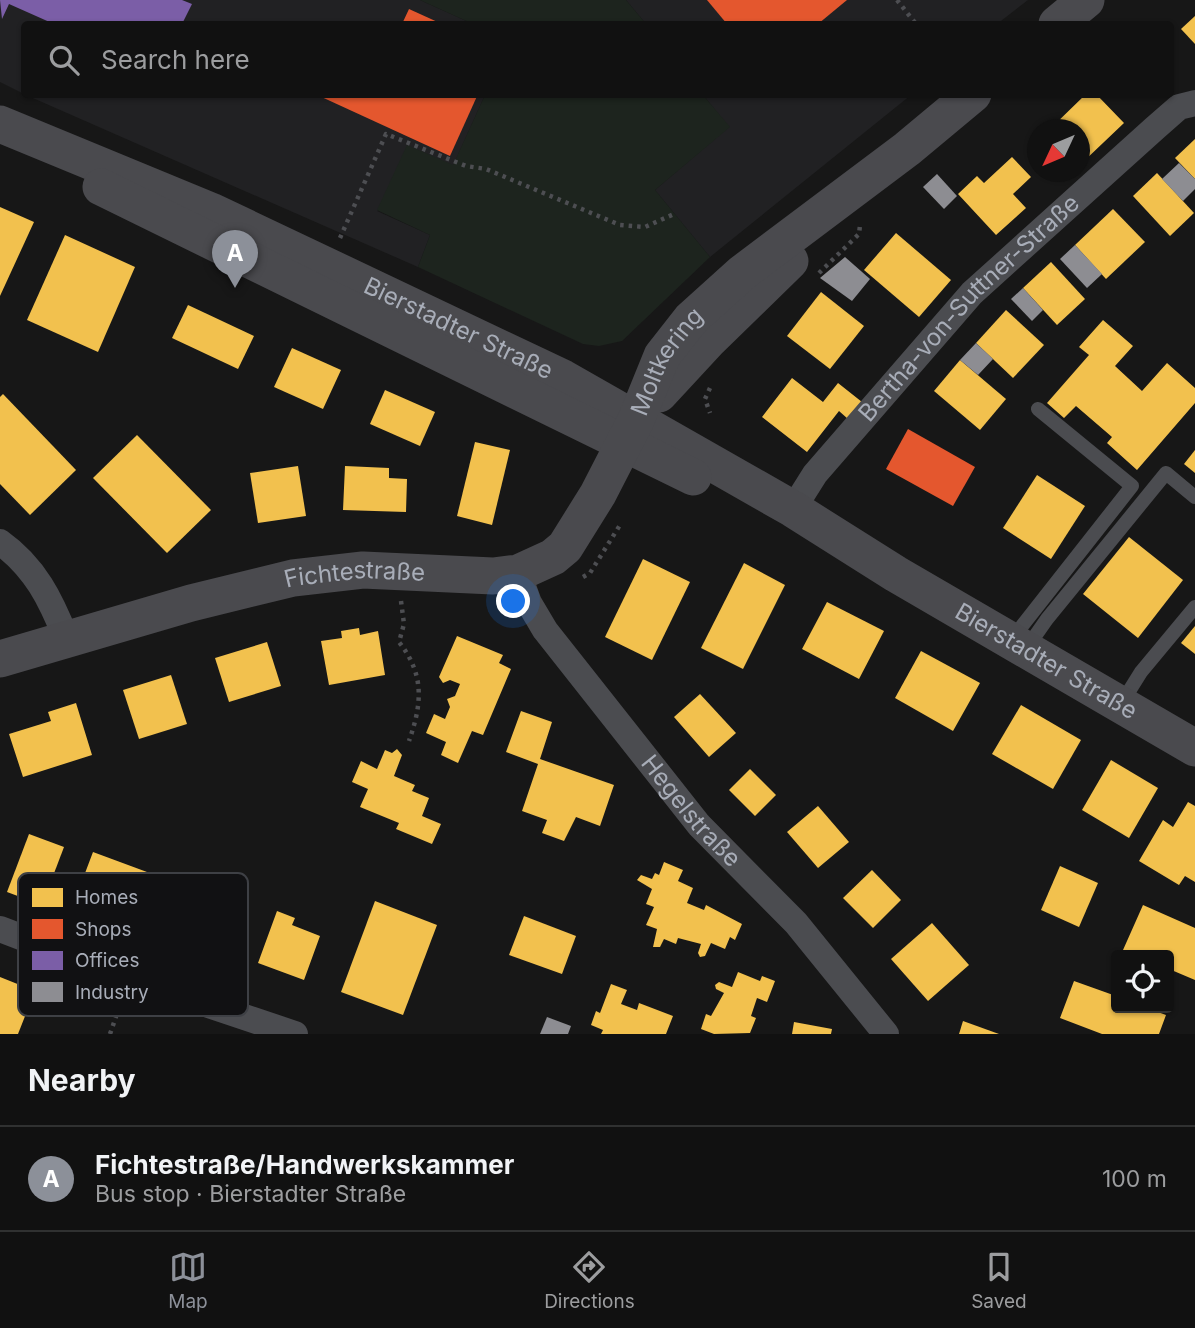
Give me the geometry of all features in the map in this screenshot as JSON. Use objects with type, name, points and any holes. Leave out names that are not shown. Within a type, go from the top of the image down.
[{"type":"main road","points":[[1061,21],[1086,0]]},
{"type":"main road","name":"Moltkering","points":[[629,432],[662,356],[708,303],[831,204],[907,149],[968,98]]},
{"type":"main road","name":"Bierstadter Straße","points":[[0,124],[146,182],[563,378],[629,432],[896,574]]},
{"type":"main road","name":"Bierstadter Straße","points":[[0,134],[245,260],[629,432],[793,509],[896,574],[1195,748]]},
{"type":"main road","name":"Fichtestraße","points":[[0,659],[66,638],[293,578],[363,570],[472,576],[518,573],[544,562],[565,547],[606,480],[629,432]]},
{"type":"street","name":"Bertha-von-Suttner-Straße","points":[[793,509],[816,474],[972,293],[1155,128],[1180,107],[1195,103]]},
{"type":"street","points":[[0,542],[37,577],[51,599],[66,638]]},
{"type":"street","name":"Hegelstraße","points":[[518,573],[529,603],[557,647],[699,825],[796,923],[886,1034]]},
{"type":"street","points":[[0,929],[18,936]]},
{"type":"street","points":[[241,1016],[295,1034]]},
{"type":"lane","points":[[1018,646],[1132,485],[1038,409]]},
{"type":"lane","points":[[1018,646],[1047,619],[1166,473],[1195,497]]},
{"type":"lane","points":[[1120,705],[1141,672],[1195,607]]},
{"type":"path","points":[[897,0],[914,21]]},
{"type":"path","points":[[328,266],[386,134],[466,166],[486,169],[620,225],[645,226],[674,214]]},
{"type":"path","points":[[705,399],[710,413]]},
{"type":"path","points":[[404,624],[399,642],[417,672],[421,694],[409,741]]},
{"type":"shaded area","points":[[0,0],[420,0],[466,21],[21,21],[21,92],[0,82]]},
{"type":"shaded area","points":[[420,0],[626,0],[644,21],[466,21]]},
{"type":"shaded area","points":[[626,0],[1028,0],[1001,21],[644,21]]},
{"type":"shaded area","points":[[33,98],[484,98],[453,166],[377,211],[430,235],[418,267]]},
{"type":"shaded area","points":[[484,98],[706,98],[730,127],[655,190],[710,257],[622,341],[599,346],[583,344],[418,267],[430,235],[377,210],[407,145],[453,165]]},
{"type":"shaded area","points":[[705,98],[907,98],[710,257],[655,190],[729,127]]},
{"type":"building: Homes","points":[[1195,16],[1195,44],[1181,29]]},
{"type":"building: Homes","points":[[1082,98],[1100,98],[1124,123],[1090,155],[1090,119],[1060,119]]},
{"type":"building: Homes","points":[[1195,139],[1195,179],[1175,158]]},
{"type":"building: Homes","points":[[1012,157],[1027,173],[1027,181],[1013,194],[1026,208],[996,235],[958,194],[977,176],[984,183]]},
{"type":"building: Homes","points":[[1157,173],[1194,213],[1170,236],[1133,196]]},
{"type":"building: Homes","points":[[0,207],[34,222],[0,296]]},
{"type":"building: Homes","points":[[1113,209],[1145,242],[1106,279],[1075,245]]},
{"type":"building: Homes","points":[[896,233],[951,280],[919,317],[864,270]]},
{"type":"building: Homes","points":[[65,235],[135,267],[98,352],[27,320]]},
{"type":"building: Homes","points":[[1051,262],[1085,299],[1057,325],[1023,288]]},
{"type":"building: Homes","points":[[821,292],[864,326],[830,369],[787,336]]},
{"type":"building: Homes","points":[[188,305],[254,336],[238,369],[172,338]]},
{"type":"building: Homes","points":[[1006,310],[1044,345],[1013,378],[976,343]]},
{"type":"building: Homes","points":[[1103,320],[1133,346],[1115,366],[1142,391],[1167,363],[1195,388],[1195,403],[1137,470],[1107,443],[1112,437],[1076,406],[1064,418],[1047,403],[1089,355],[1079,347]]},
{"type":"building: Homes","points":[[292,348],[341,370],[323,409],[274,387]]},
{"type":"building: Homes","points":[[960,360],[1006,399],[980,430],[934,391]]},
{"type":"building: Homes","points":[[792,378],[823,402],[838,383],[862,402],[848,419],[839,411],[807,452],[762,417]]},
{"type":"building: Homes","points":[[385,390],[435,412],[420,446],[370,424]]},
{"type":"building: Homes","points":[[3,394],[76,470],[30,515],[0,484],[0,397]]},
{"type":"building: Homes","points":[[137,435],[211,510],[167,553],[93,478]]},
{"type":"building: Homes","points":[[475,442],[510,450],[492,525],[457,516]]},
{"type":"building: Homes","points":[[1195,450],[1195,473],[1184,464]]},
{"type":"building: Homes","points":[[298,466],[306,516],[258,523],[250,473]]},
{"type":"building: Homes","points":[[345,466],[389,468],[389,478],[407,479],[406,512],[343,510]]},
{"type":"building: Homes","points":[[1037,475],[1085,506],[1051,559],[1003,528]]},
{"type":"building: Homes","points":[[1129,537],[1183,580],[1138,638],[1083,594]]},
{"type":"building: Homes","points":[[643,559],[690,582],[652,660],[605,637]]},
{"type":"building: Homes","points":[[744,563],[785,585],[743,669],[701,648]]},
{"type":"building: Homes","points":[[827,602],[884,631],[859,679],[802,649]]},
{"type":"building: Homes","points":[[1195,626],[1195,654],[1181,643]]},
{"type":"building: Homes","points":[[359,628],[360,635],[378,631],[385,675],[329,685],[321,641],[342,638],[341,631]]},
{"type":"building: Homes","points":[[457,636],[503,655],[499,663],[511,669],[483,735],[472,731],[458,763],[441,755],[446,742],[426,733],[434,714],[445,719],[450,707],[447,699],[455,696],[460,684],[450,680],[443,683],[439,677]]},
{"type":"building: Homes","points":[[267,642],[281,686],[229,702],[215,658]]},
{"type":"building: Homes","points":[[921,651],[980,683],[953,731],[895,698]]},
{"type":"building: Homes","points":[[171,675],[187,724],[139,739],[123,690]]},
{"type":"building: Homes","points":[[700,694],[736,733],[709,757],[674,717]]},
{"type":"building: Homes","points":[[76,703],[92,755],[23,777],[9,734],[51,721],[48,712]]},
{"type":"building: Homes","points":[[1021,705],[1081,740],[1053,789],[992,754]]},
{"type":"building: Homes","points":[[521,711],[552,722],[540,759],[614,785],[600,826],[576,817],[564,841],[542,833],[547,820],[522,811],[538,764],[506,752]]},
{"type":"building: Homes","points":[[397,749],[402,755],[394,776],[415,785],[412,791],[429,798],[422,816],[441,824],[432,844],[396,829],[399,823],[360,807],[368,789],[352,782],[361,761],[377,769],[385,750],[392,753]]},
{"type":"building: Homes","points":[[1111,760],[1158,788],[1129,838],[1082,810]]},
{"type":"building: Homes","points":[[750,769],[776,795],[755,816],[729,790]]},
{"type":"building: Homes","points":[[1188,802],[1195,806],[1195,882],[1185,876],[1179,885],[1139,861],[1163,820],[1173,827]]},
{"type":"building: Homes","points":[[818,806],[849,842],[818,868],[787,832]]},
{"type":"building: Homes","points":[[29,834],[64,847],[54,873],[18,873],[18,896],[7,892]]},
{"type":"building: Homes","points":[[93,852],[147,872],[147,873],[85,873]]},
{"type":"building: Homes","points":[[664,862],[683,870],[678,881],[693,888],[687,903],[704,910],[706,905],[742,924],[735,940],[730,937],[725,949],[711,943],[705,956],[700,957],[698,953],[701,944],[678,938],[676,944],[664,939],[660,947],[653,947],[657,929],[646,925],[654,907],[646,904],[652,889],[637,880],[641,875],[652,879],[655,873],[659,875]]},
{"type":"building: Homes","points":[[1060,866],[1098,883],[1079,927],[1041,910]]},
{"type":"building: Homes","points":[[872,870],[901,900],[873,928],[843,898]]},
{"type":"building: Homes","points":[[375,901],[437,925],[403,1015],[341,992]]},
{"type":"building: Homes","points":[[1143,905],[1195,928],[1195,980],[1174,971],[1174,950],[1123,950]]},
{"type":"building: Homes","points":[[277,911],[295,918],[292,925],[320,936],[304,980],[258,963]]},
{"type":"building: Homes","points":[[524,916],[576,936],[562,974],[509,955]]},
{"type":"building: Homes","points":[[932,923],[969,965],[928,1001],[891,959]]},
{"type":"building: Homes","points":[[738,972],[760,981],[762,976],[775,981],[767,1002],[757,998],[751,1016],[756,1018],[750,1033],[714,1034],[701,1029],[706,1014],[711,1016],[724,993],[716,989],[715,985],[719,982],[732,987]]},
{"type":"building: Homes","points":[[0,977],[18,984],[18,1016],[25,1016],[18,1034],[0,1034]]},
{"type":"building: Homes","points":[[1074,981],[1111,994],[1111,1013],[1166,1015],[1159,1034],[1102,1034],[1060,1018]]},
{"type":"building: Homes","points":[[611,984],[627,990],[621,1004],[637,1010],[639,1003],[673,1016],[666,1034],[601,1034],[603,1030],[591,1025],[596,1011],[600,1013]]},
{"type":"building: Homes","points":[[963,1021],[999,1034],[959,1034]]},
{"type":"building: Homes","points":[[794,1022],[832,1029],[831,1034],[792,1034]]},
{"type":"building: Shops","points":[[707,0],[847,0],[822,21],[724,21]]},
{"type":"building: Shops","points":[[409,9],[435,21],[403,21]]},
{"type":"building: Shops","points":[[324,98],[476,98],[450,156]]},
{"type":"building: Shops","points":[[908,429],[975,467],[953,506],[886,469]]},
{"type":"building: Offices","points":[[0,0],[182,0],[192,4],[184,21],[47,21],[9,4],[2,19]]},
{"type":"building: Industry","points":[[1179,163],[1195,179],[1195,189],[1183,201],[1162,179]]},
{"type":"building: Industry","points":[[937,174],[957,196],[944,209],[923,187]]},
{"type":"building: Industry","points":[[1075,245],[1102,274],[1087,288],[1060,259]]},
{"type":"building: Industry","points":[[845,257],[870,279],[852,301],[820,278]]},
{"type":"building: Industry","points":[[1023,288],[1043,310],[1032,321],[1011,299]]},
{"type":"building: Industry","points":[[976,343],[993,359],[978,375],[960,360]]},
{"type":"building: Industry","points":[[547,1017],[571,1026],[568,1034],[540,1034]]},
{"type":"place","name":"Fichtestraße/Handwerkskammer","points":[[235,288]]}]
